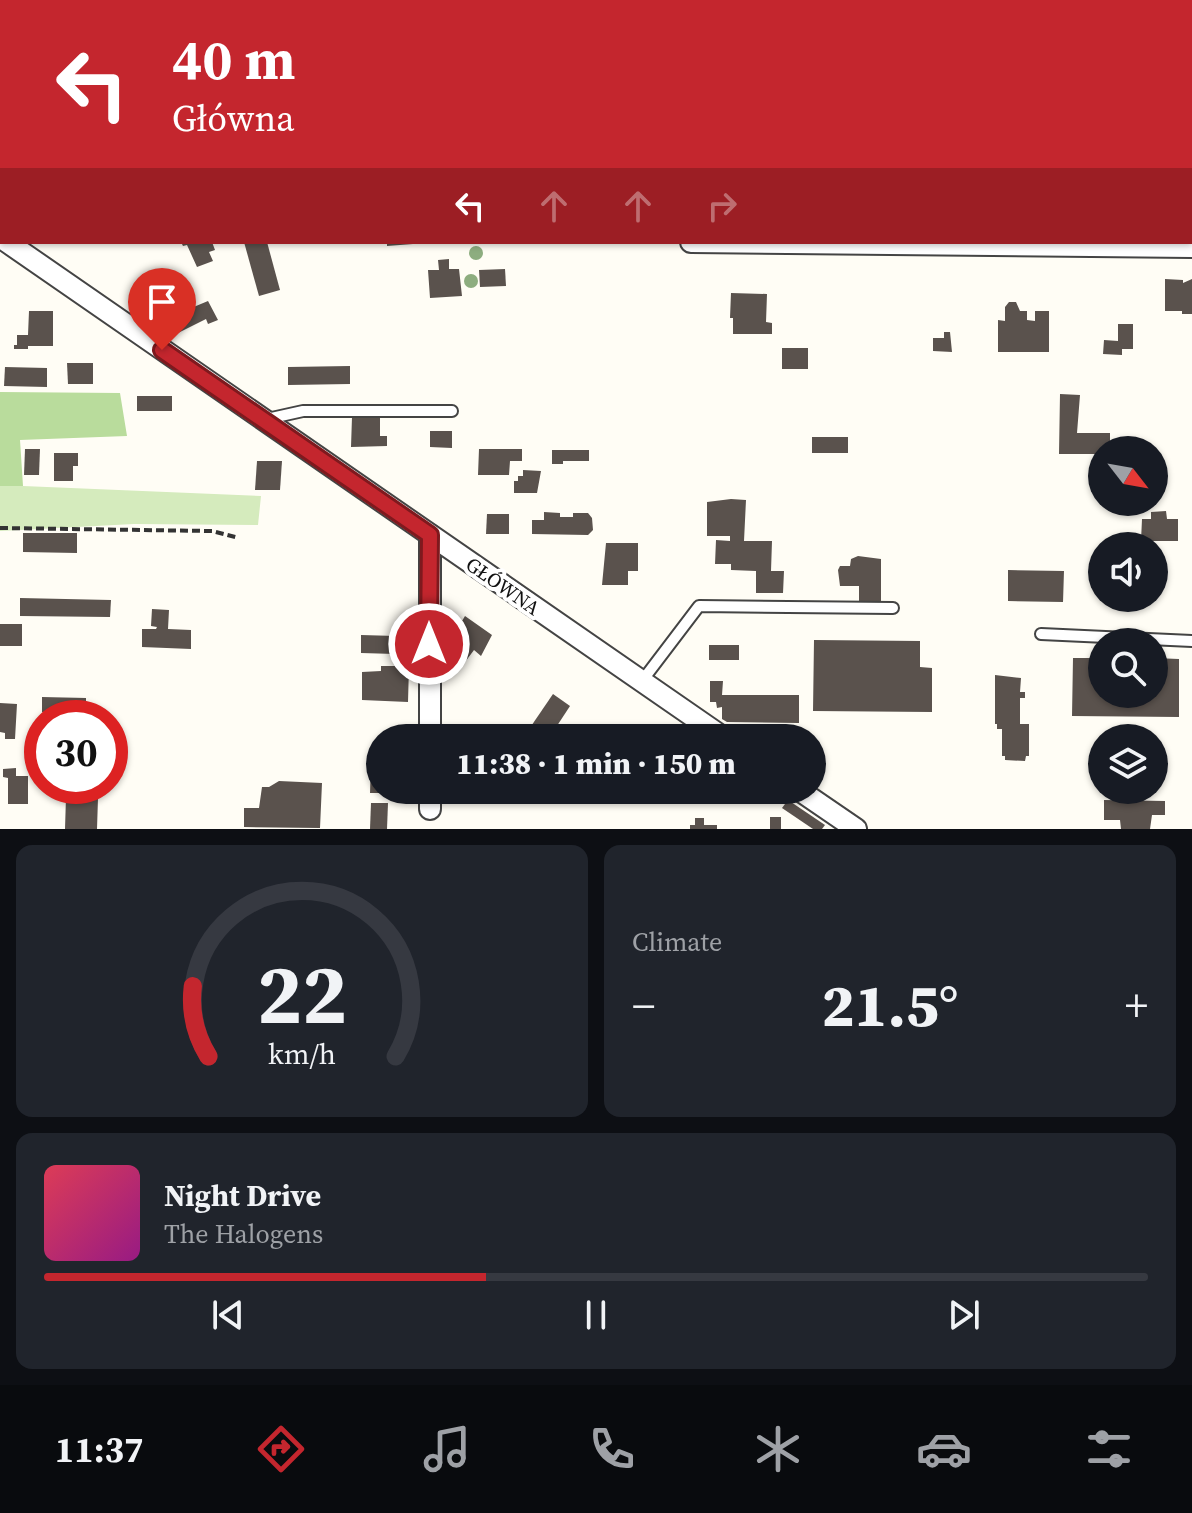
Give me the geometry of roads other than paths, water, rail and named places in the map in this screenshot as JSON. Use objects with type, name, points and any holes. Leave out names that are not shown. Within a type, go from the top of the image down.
[{"type":"street","name":"GŁÓWNA","points":[[10,244],[704,724]]},
{"type":"street","points":[[891,244],[1192,247]]},
{"type":"street","points":[[430,535],[430,724]]},
{"type":"street","points":[[819,804],[856,829]]},
{"type":"lane","points":[[264,420],[303,411],[452,411]]},
{"type":"lane","points":[[642,681],[699,606],[893,608]]},
{"type":"lane","points":[[1041,634],[1192,641]]}]
